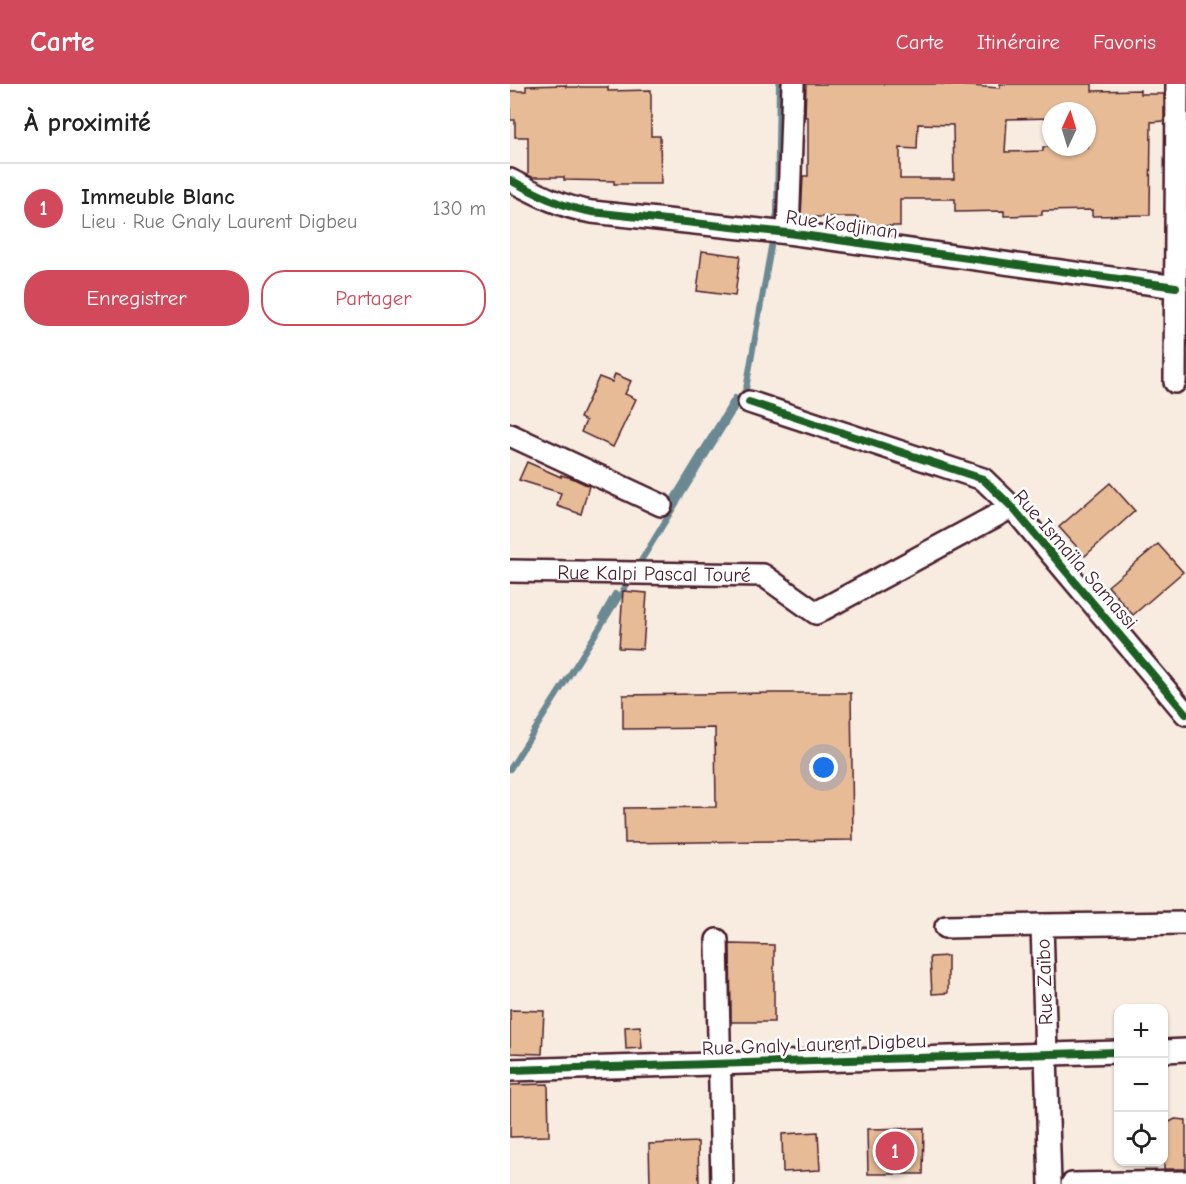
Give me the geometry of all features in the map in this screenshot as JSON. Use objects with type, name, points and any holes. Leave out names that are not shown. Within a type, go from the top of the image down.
[{"type":"street","points":[[788,233],[793,84]]},
{"type":"street","points":[[1175,382],[1177,84]]},
{"type":"street","name":"Rue Kodjinan","points":[[510,180],[569,208],[788,233],[1176,286]]},
{"type":"street","name":"Rue Ismaïla Samassi","points":[[749,402],[983,478],[1012,507],[1186,714]]},
{"type":"street","points":[[510,435],[661,505]]},
{"type":"street","name":"Rue Kalpi Pascal Touré","points":[[510,571],[763,575],[816,613],[1012,507]]},
{"type":"street","name":"Rue Zaïbo","points":[[1050,1184],[1042,925],[1186,923]]},
{"type":"street","points":[[946,927],[1042,925]]},
{"type":"street","points":[[717,940],[722,1184]]},
{"type":"street","points":[[1168,1051],[1186,1050]]},
{"type":"street","name":"Rue Gnaly Laurent Digbeu","points":[[510,1070],[1114,1052]]},
{"type":"street","points":[[1072,1184],[1186,1182]]},
{"type":"building","points":[[806,84],[939,84],[1000,88],[1000,84],[1092,84],[1092,91],[1140,90],[1140,94],[1164,94],[1164,121],[1151,122],[1150,215],[1092,216],[1092,210],[1042,211],[1042,215],[1004,216],[1004,211],[955,212],[955,199],[900,199],[900,226],[858,226],[858,217],[801,217],[803,176],[808,176],[808,117],[805,117]],"holes":[[[918,124],[953,125],[954,179],[900,179],[900,148],[917,149]]]},
{"type":"building","points":[[566,85],[566,87],[608,87],[608,91],[651,90],[651,136],[660,136],[661,184],[614,184],[614,181],[564,180],[564,177],[528,175],[528,137],[515,137],[515,120],[510,120],[510,91],[526,91],[526,86]]},
{"type":"building","points":[[702,251],[740,256],[735,296],[697,291]]},
{"type":"building","points":[[615,374],[631,381],[625,394],[636,399],[613,447],[581,432],[586,421],[580,418],[599,377],[612,382]]},
{"type":"building","points":[[527,462],[589,486],[581,514],[557,506],[561,493],[519,480]]},
{"type":"building","points":[[1110,483],[1135,511],[1085,556],[1059,527]]},
{"type":"building","points":[[1158,544],[1183,572],[1133,615],[1108,586]]},
{"type":"building","points":[[623,591],[647,593],[643,649],[619,648]]},
{"type":"building","points":[[851,693],[853,840],[625,843],[624,808],[716,807],[715,728],[623,729],[623,695]]},
{"type":"building","points":[[730,944],[774,945],[774,1022],[731,1022]]},
{"type":"building","points":[[948,956],[948,993],[932,994],[930,957]]},
{"type":"building","points":[[510,1010],[544,1011],[542,1054],[510,1053]]},
{"type":"building","points":[[640,1026],[642,1048],[626,1049],[625,1027]]},
{"type":"building","points":[[548,1084],[549,1136],[510,1137],[510,1085]]},
{"type":"building","points":[[1175,1119],[1186,1120],[1186,1169],[1164,1169],[1164,1166],[1168,1166],[1168,1123]]},
{"type":"building","points":[[924,1128],[923,1174],[868,1174],[867,1129]]},
{"type":"building","points":[[818,1132],[820,1170],[783,1172],[782,1134]]},
{"type":"building","points":[[698,1142],[699,1184],[650,1184],[649,1144]]},
{"type":"waterway","points":[[636,569],[746,389],[777,213],[779,84]]},
{"type":"waterway","points":[[674,498],[735,398]]},
{"type":"waterway","points":[[510,769],[631,578]]},
{"type":"waterway","points":[[602,617],[615,594]]},
{"type":"cycle path","points":[[510,180],[560,203],[592,212],[788,233],[1176,287]]},
{"type":"cycle path","points":[[749,402],[983,479],[1012,507],[1186,714]]},
{"type":"cycle path","points":[[510,1070],[1114,1052]]},
{"type":"place","name":"Immeuble Blanc","points":[[895,1151]]}]
